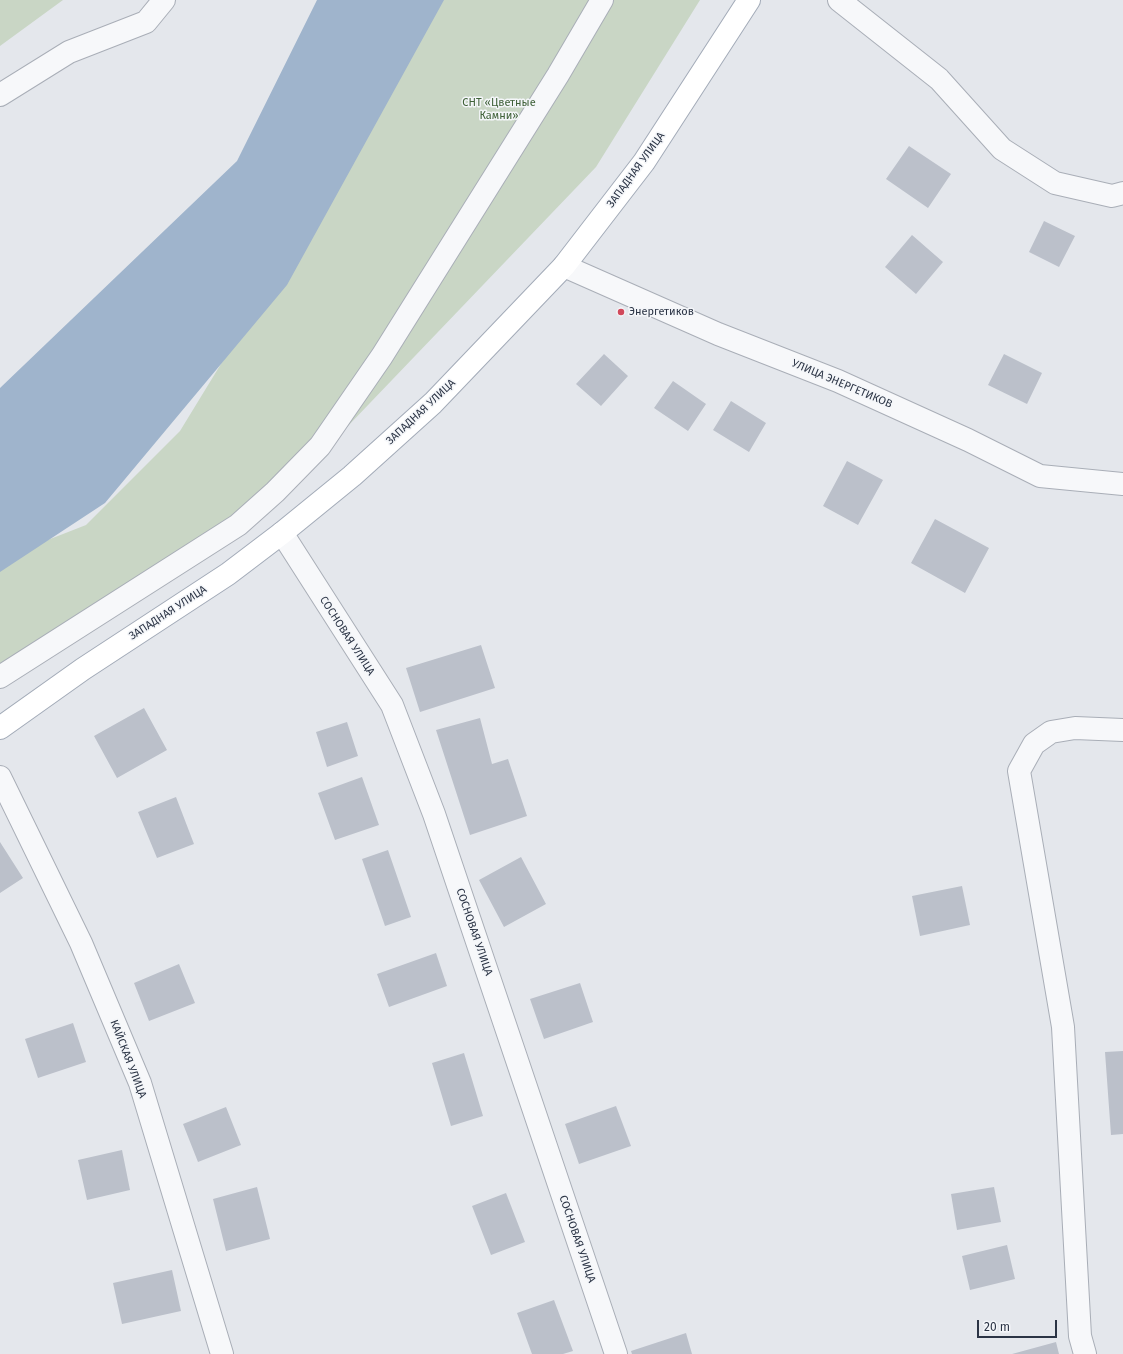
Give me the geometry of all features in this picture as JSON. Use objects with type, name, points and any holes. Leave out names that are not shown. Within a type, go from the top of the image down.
[{"type":"main road","name":"ЗАПАДНАЯ УЛИЦА","points":[[0,728],[83,668],[228,574],[282,533],[352,476],[433,403],[564,266],[644,162],[748,0]]},
{"type":"street","points":[[0,95],[69,52],[146,22],[164,0]]},
{"type":"street","points":[[0,677],[238,525],[275,492],[320,446],[382,356],[558,75],[602,0]]},
{"type":"street","points":[[840,0],[939,79],[1002,149],[1055,183],[1112,196],[1123,193]]},
{"type":"street","name":"УЛИЦА ЭНЕРГЕТИКОВ","points":[[564,266],[718,334],[838,381],[968,440],[1040,476],[1123,484]]},
{"type":"street","name":"СОСНОВАЯ УЛИЦА","points":[[282,533],[392,706],[437,821],[616,1354]]},
{"type":"street","points":[[1085,1354],[1080,1336],[1063,1027],[1019,771],[1034,744],[1051,732],[1075,728],[1123,730]]},
{"type":"street","name":"КАЙСКАЯ УЛИЦА","points":[[0,777],[81,943],[140,1083],[222,1354]]},
{"type":"green space","points":[[0,0],[63,0],[0,46]]},
{"type":"green space","name":"СНТ «Цветные Камни»","points":[[432,0],[700,0],[596,167],[279,498],[0,685],[0,560],[86,525],[180,431],[370,120]]},
{"type":"water","points":[[317,0],[444,0],[287,285],[105,503],[0,572],[0,388],[237,161]]},
{"type":"building","points":[[909,146],[951,174],[928,208],[886,179]]},
{"type":"building","points":[[1044,221],[1075,236],[1059,267],[1029,252]]},
{"type":"building","points":[[912,235],[943,262],[916,294],[885,267]]},
{"type":"building","points":[[604,354],[628,376],[601,406],[576,384]]},
{"type":"building","points":[[1004,354],[1042,373],[1027,404],[988,385]]},
{"type":"building","points":[[673,381],[706,404],[688,431],[654,408]]},
{"type":"building","points":[[731,401],[766,423],[749,452],[713,430]]},
{"type":"building","points":[[847,461],[883,480],[858,525],[823,506]]},
{"type":"building","points":[[935,519],[989,548],[965,593],[911,563]]},
{"type":"building","points":[[481,645],[495,688],[420,712],[406,668]]},
{"type":"building","points":[[144,708],[167,750],[117,778],[94,736]]},
{"type":"building","points":[[480,718],[492,764],[508,759],[527,816],[470,835],[436,730]]},
{"type":"building","points":[[347,722],[358,756],[327,767],[316,732]]},
{"type":"building","points":[[362,777],[379,825],[335,840],[318,793]]},
{"type":"building","points":[[176,797],[194,844],[157,858],[138,812]]},
{"type":"building","points":[[0,842],[23,878],[0,893]]},
{"type":"building","points":[[388,850],[411,917],[385,926],[362,859]]},
{"type":"building","points":[[521,857],[546,904],[504,927],[479,880]]},
{"type":"building","points":[[962,886],[970,925],[920,936],[912,896]]},
{"type":"building","points":[[436,953],[447,986],[389,1007],[377,974]]},
{"type":"building","points":[[179,964],[195,1003],[149,1021],[134,983]]},
{"type":"building","points":[[580,983],[593,1022],[544,1039],[530,999]]},
{"type":"building","points":[[73,1023],[86,1062],[38,1078],[25,1039]]},
{"type":"building","points":[[1123,1051],[1123,1134],[1111,1135],[1105,1052]]},
{"type":"building","points":[[464,1053],[483,1116],[451,1126],[432,1063]]},
{"type":"building","points":[[616,1106],[631,1146],[579,1164],[565,1124]]},
{"type":"building","points":[[226,1107],[241,1145],[198,1162],[183,1124]]},
{"type":"building","points":[[122,1150],[130,1190],[87,1200],[78,1160]]},
{"type":"building","points":[[257,1187],[270,1239],[226,1251],[213,1199]]},
{"type":"building","points":[[994,1187],[1001,1222],[957,1230],[951,1194]]},
{"type":"building","points":[[506,1193],[525,1242],[491,1255],[472,1206]]},
{"type":"building","points":[[1007,1245],[1015,1279],[970,1290],[962,1256]]},
{"type":"building","points":[[172,1270],[181,1311],[122,1324],[113,1283]]},
{"type":"building","points":[[554,1300],[573,1351],[563,1354],[532,1354],[517,1313]]},
{"type":"building","points":[[686,1333],[692,1354],[632,1354],[631,1351]]},
{"type":"building","points":[[1056,1342],[1059,1354],[1012,1354]]},
{"type":"place","name":"Энергетиков","points":[[621,312]]}]
